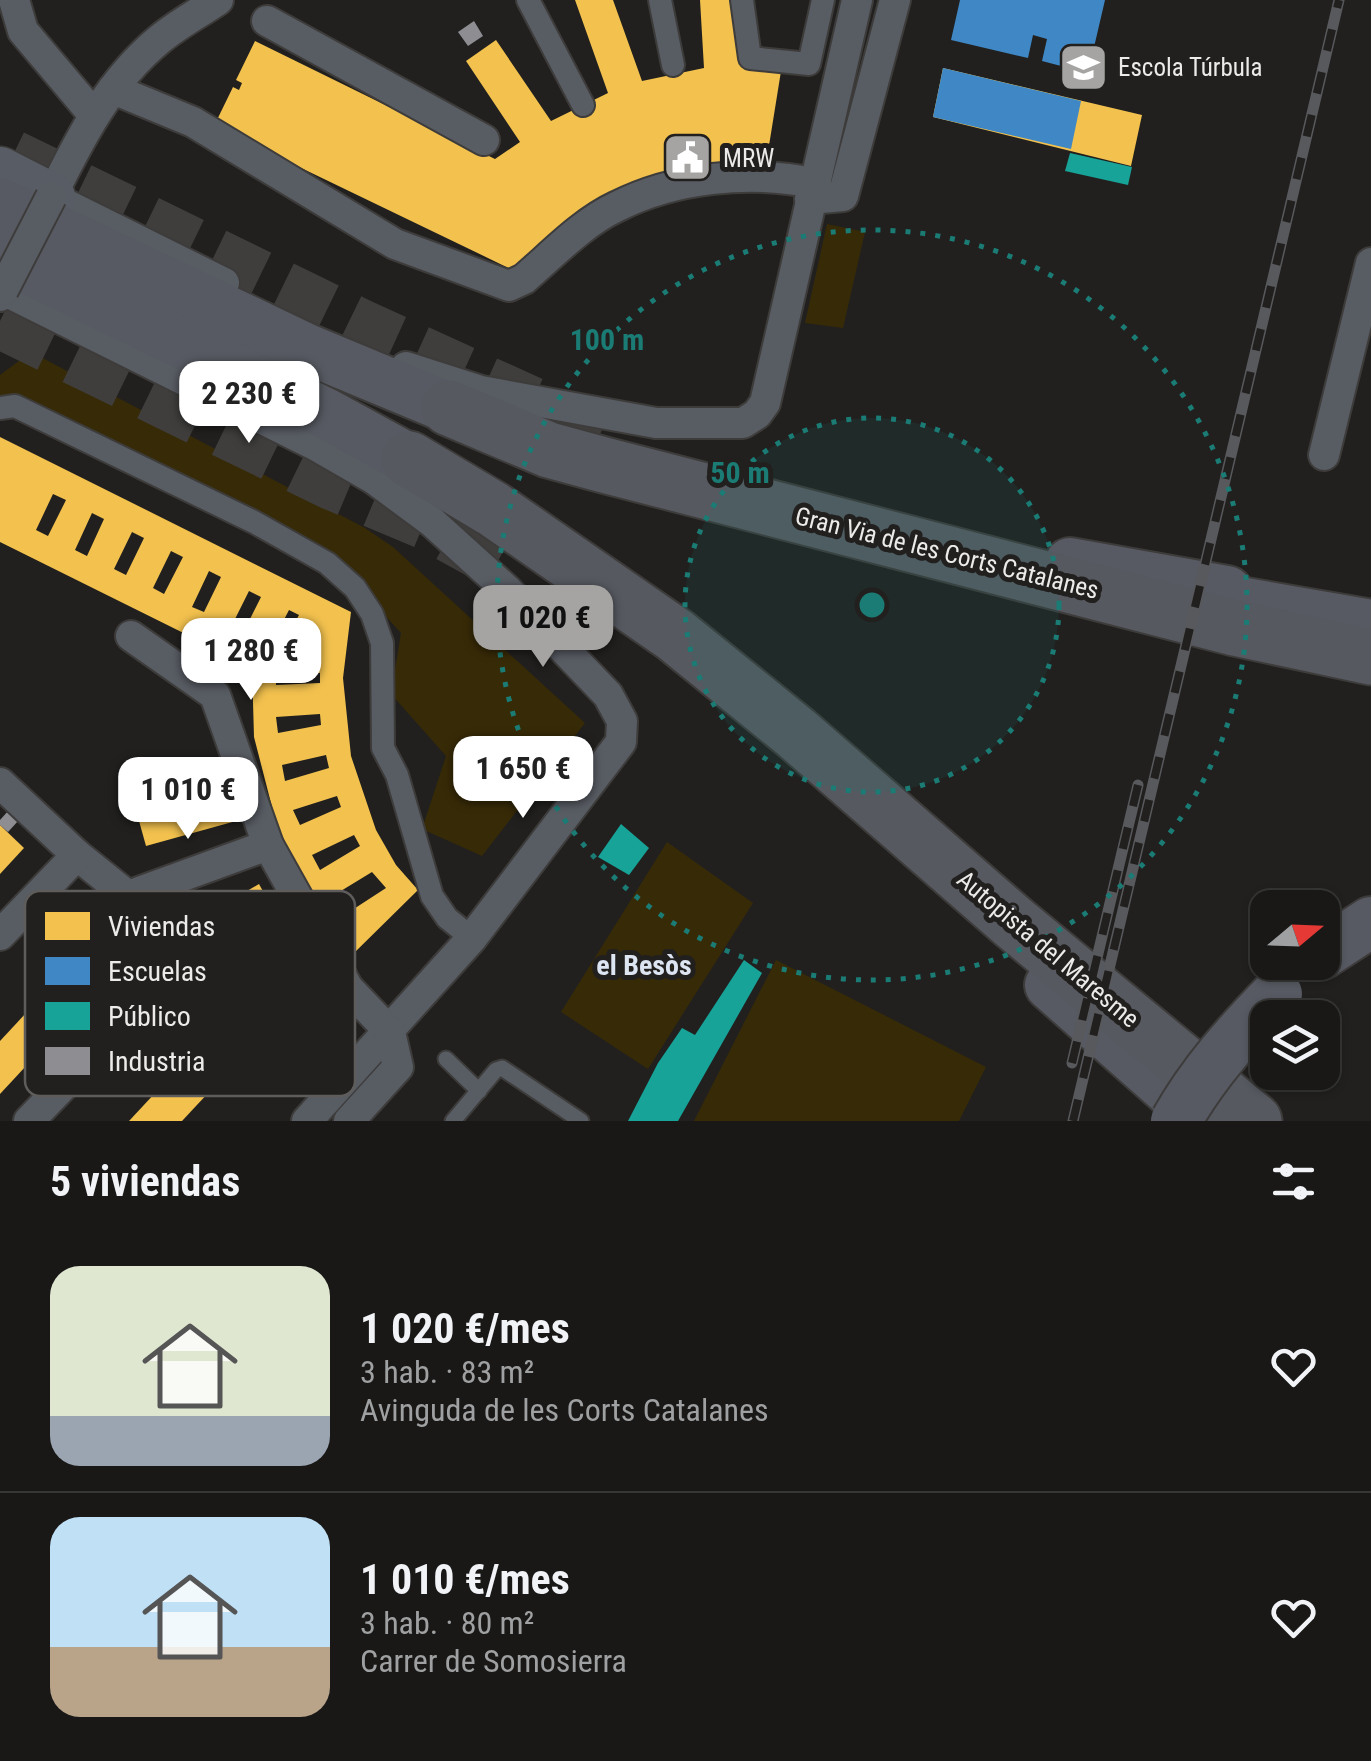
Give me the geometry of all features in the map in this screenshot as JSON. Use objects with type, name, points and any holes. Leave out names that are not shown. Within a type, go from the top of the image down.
[{"type":"highway","name":"Gran Via de les Corts Catalanes","points":[[0,203],[306,349],[549,450],[971,553],[1236,628],[1371,656]]},
{"type":"highway","points":[[1,282],[326,413],[493,510],[648,615],[846,794],[977,921],[1214,1114]]},
{"type":"highway","points":[[614,439],[971,553],[1077,563],[1234,592],[1371,611]]},
{"type":"highway","points":[[1043,562],[1125,582],[1371,625]]},
{"type":"highway","points":[[521,574],[583,610],[846,794]]},
{"type":"highway","name":"Autopista del Maresme","points":[[846,794],[958,874],[1214,1114],[1288,1121]]},
{"type":"highway","points":[[1340,942],[1371,922]]},
{"type":"highway","points":[[1214,1114],[1193,1091],[1234,1039],[1292,980]]},
{"type":"main road","points":[[0,171],[51,197]]},
{"type":"street","points":[[218,0],[160,39],[112,89],[93,114],[51,197],[1,282],[315,444],[374,479],[432,522],[506,589],[608,694],[622,721],[621,742],[472,938],[355,1069]]},
{"type":"street","points":[[528,0],[582,105]]},
{"type":"street","points":[[660,0],[672,64]]},
{"type":"street","points":[[742,0],[750,58],[809,64],[823,0]]},
{"type":"street","points":[[51,197],[377,356],[481,391],[639,420],[690,424],[742,422],[757,414],[765,403],[857,0]]},
{"type":"street","points":[[112,89],[193,122],[395,244],[509,286],[524,280],[613,208],[660,189],[738,176],[787,177],[812,191],[843,196],[896,0]]},
{"type":"street","points":[[11,15],[93,114]]},
{"type":"street","points":[[267,20],[484,140]]},
{"type":"street","points":[[1324,455],[1371,263]]},
{"type":"street","points":[[0,408],[15,406],[254,522],[327,563],[355,588],[372,614],[382,643],[383,748],[397,774],[432,896],[447,918],[472,938]]},
{"type":"street","points":[[131,636],[215,695],[268,846],[293,891]]},
{"type":"street","points":[[0,783],[122,891]]},
{"type":"street","points":[[142,891],[268,846]]},
{"type":"street","points":[[42,891],[77,855]]},
{"type":"street","points":[[0,935],[25,909]]},
{"type":"street","points":[[349,1121],[398,1067],[390,1032],[355,995]]},
{"type":"street","points":[[30,1121],[54,1096]]},
{"type":"street","points":[[306,1121],[330,1096]]},
{"type":"lane","points":[[446,1059],[479,1090]]},
{"type":"lane","points":[[453,1121],[496,1070],[502,1068],[580,1121]]},
{"type":"shaded area","points":[[827,224],[865,232],[843,328],[805,323]]},
{"type":"shaded area","points":[[31,352],[365,528],[393,547],[585,723],[482,856],[422,829],[446,756],[391,694],[401,633],[329,554],[0,403],[0,375]]},
{"type":"shaded area","points":[[667,842],[753,903],[648,1069],[561,1012]]},
{"type":"shaded area","points":[[776,960],[986,1067],[959,1121],[694,1121]]},
{"type":"building: Viviendas","points":[[575,0],[613,0],[642,81],[704,68],[700,0],[737,0],[741,65],[782,65],[767,158],[682,168],[625,188],[517,272],[214,126],[233,87],[239,90],[242,83],[236,80],[255,41],[495,159],[520,142],[466,61],[496,40],[551,121],[608,93]]},
{"type":"building: Viviendas","points":[[943,68],[1142,115],[1131,166],[933,117]]},
{"type":"building: Viviendas","points":[[0,437],[351,612],[343,678],[351,756],[376,830],[396,865],[418,890],[355,952],[355,908],[386,888],[372,872],[341,891],[307,891],[279,834],[254,737],[252,667],[0,542]],"holes":[[[53,494],[66,500],[48,536],[36,530]],[[92,513],[104,519],[87,556],[75,550]],[[132,532],[144,538],[126,575],[114,569]],[[171,551],[183,557],[164,594],[153,588]],[[209,571],[221,577],[204,612],[192,607]],[[249,591],[261,597],[243,633],[231,627]],[[289,610],[299,615],[284,643],[300,650],[300,672],[320,673],[320,683],[276,685],[276,678],[267,678],[266,670],[277,650],[270,647]],[[320,714],[321,725],[278,733],[276,717]],[[326,755],[329,768],[285,781],[282,765]],[[337,796],[341,807],[300,825],[293,810]],[[354,835],[360,846],[320,870],[312,855]]]},
{"type":"building: Viviendas","points":[[226,785],[236,821],[146,846],[136,810]]},
{"type":"building: Viviendas","points":[[0,825],[24,848],[0,874]]},
{"type":"building: Viviendas","points":[[25,1014],[25,1067],[0,1094],[0,1041]]},
{"type":"building: Viviendas","points":[[152,1096],[205,1096],[182,1121],[129,1121]]},
{"type":"building: Escuelas","points":[[960,0],[1105,0],[1088,73],[1042,61],[1047,39],[1033,35],[1028,58],[951,40]]},
{"type":"building: Escuelas","points":[[943,68],[1081,101],[1071,149],[933,117]]},
{"type":"building: Público","points":[[1070,153],[1132,167],[1128,185],[1065,171]]},
{"type":"building: Público","points":[[621,824],[649,848],[629,875],[598,857]]},
{"type":"building: Público","points":[[744,960],[762,973],[678,1121],[628,1121],[658,1063],[682,1028],[695,1035]]},
{"type":"building: Industria","points":[[474,21],[483,36],[468,46],[458,32]]},
{"type":"building: Industria","points":[[9,810],[19,820],[8,832],[0,820]]},
{"type":"tunnel","points":[[13,155],[361,324],[614,439]]},
{"type":"tunnel","points":[[0,321],[333,483],[428,523],[521,574]]},
{"type":"railway","points":[[1073,1121],[1339,0]]},
{"type":"railway","points":[[1072,1063],[1138,785]]},
{"type":"place","name":"Escola Túrbula","points":[[1083,67]]},
{"type":"place","name":"MRW","points":[[688,158]]},
{"type":"district","name":"el Besòs","points":[[644,965]]}]
